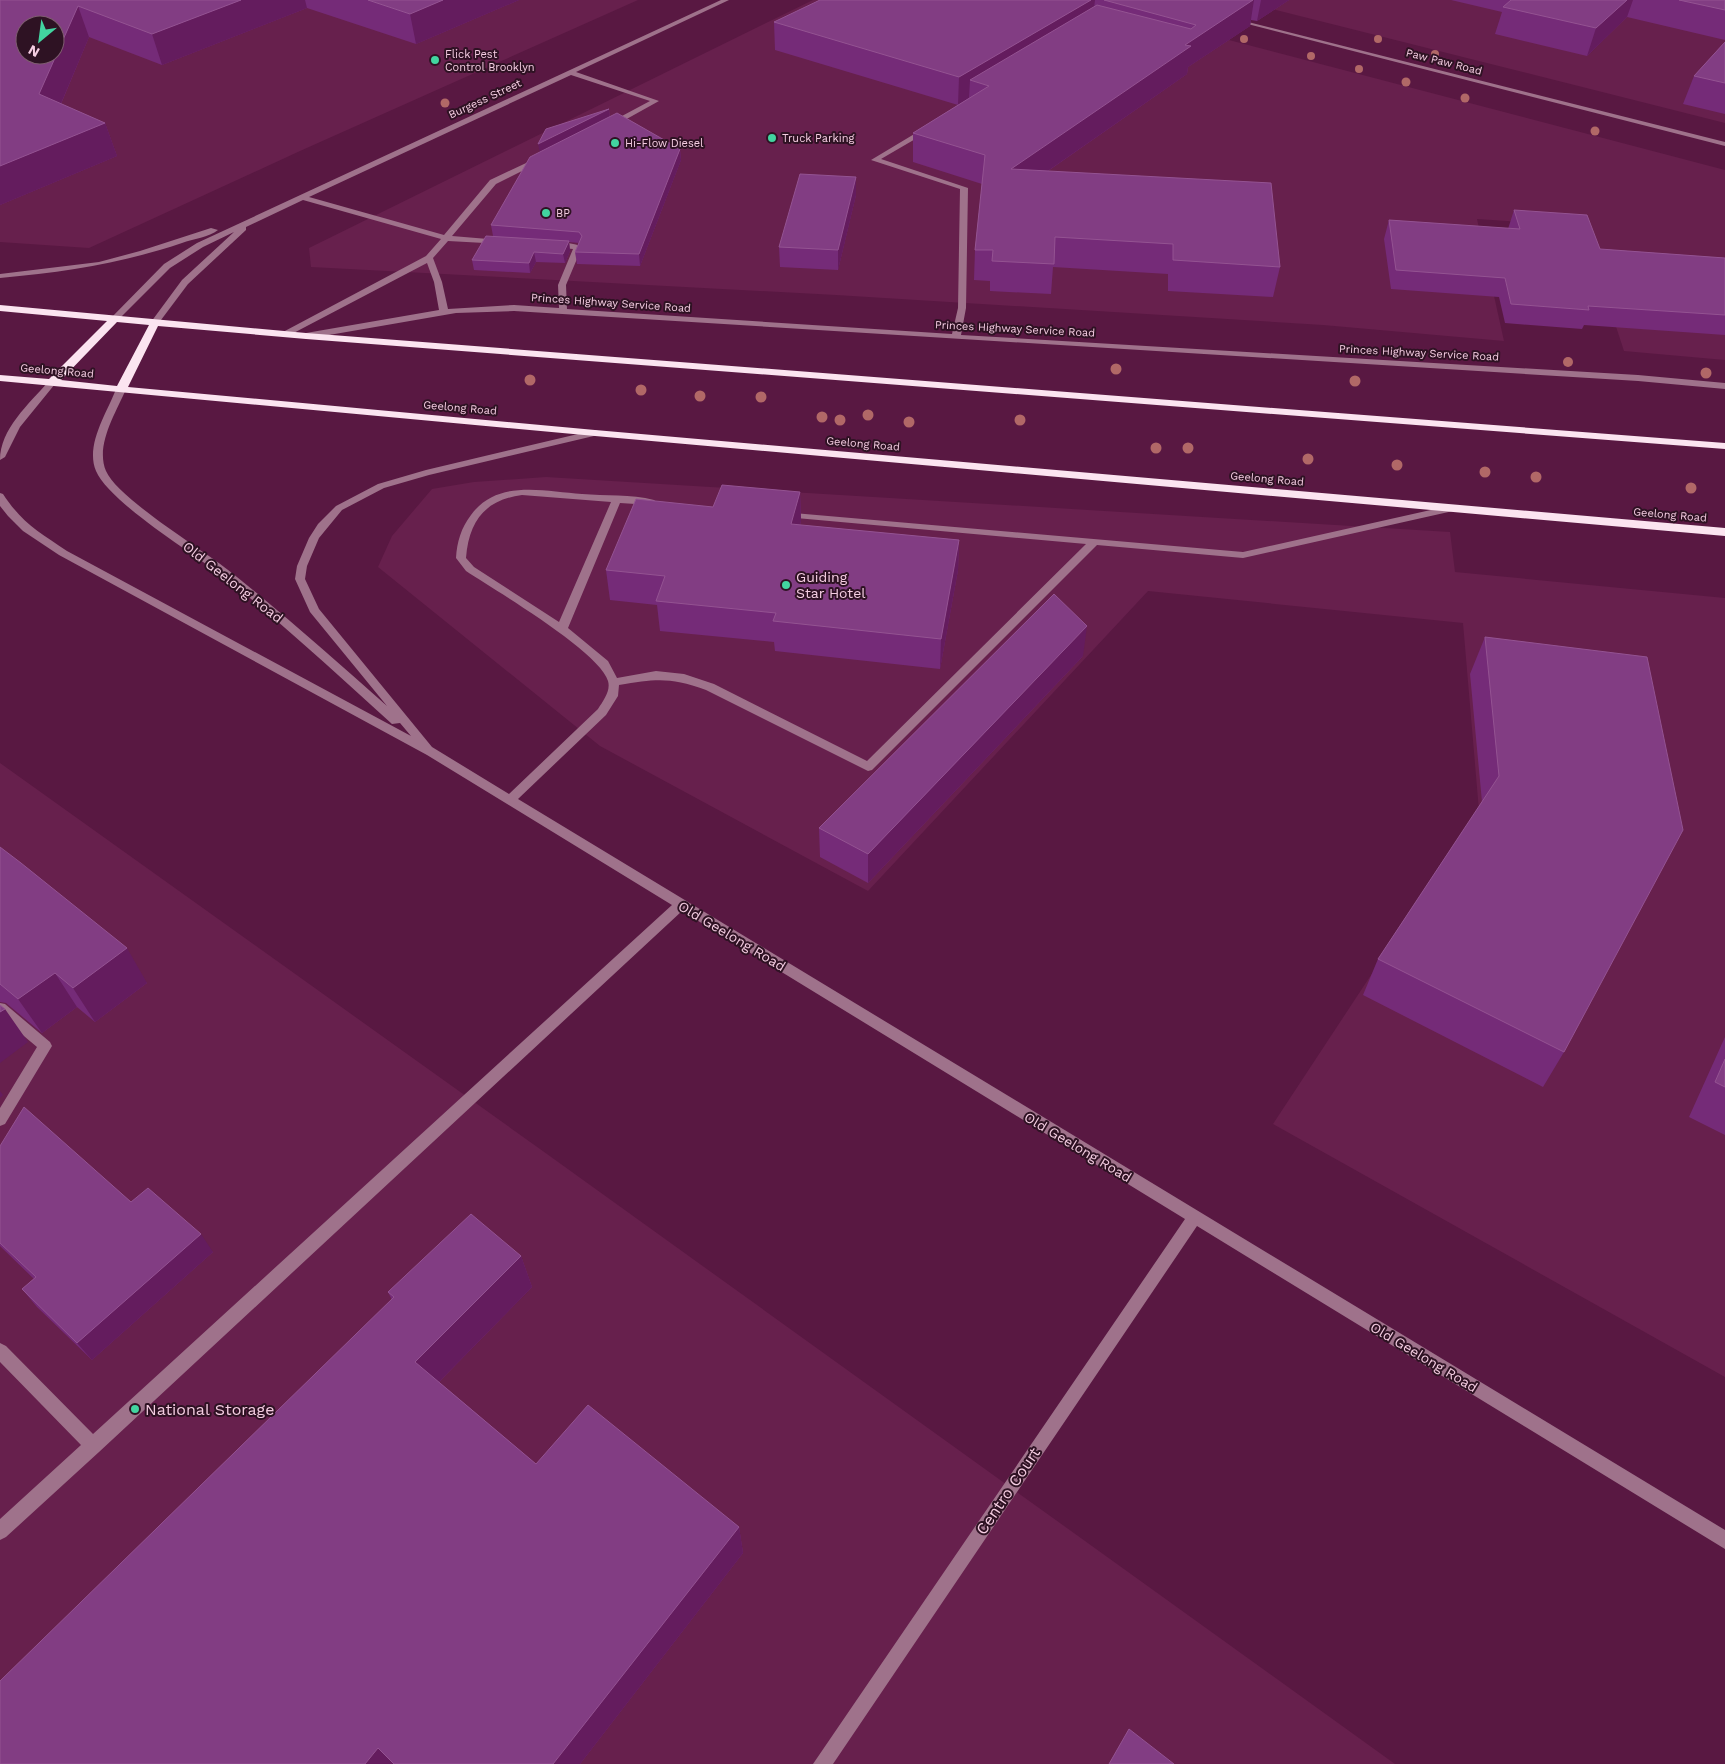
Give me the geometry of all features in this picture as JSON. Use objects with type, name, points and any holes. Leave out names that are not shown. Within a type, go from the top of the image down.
[{"type":"highway","points":[[0,308],[306,336],[1725,446]]},
{"type":"highway","points":[[51,384],[114,319]]},
{"type":"highway","points":[[121,389],[155,322]]},
{"type":"highway","name":"Geelong Road","points":[[0,378],[595,433],[1725,532]]},
{"type":"street","name":"Burgess Street","points":[[114,319],[167,266],[200,244],[726,0]]},
{"type":"street","name":"Paw Paw Road","points":[[1226,17],[1725,144]]},
{"type":"street","points":[[569,72],[656,101],[605,126]]},
{"type":"street","points":[[934,124],[875,160],[964,188],[962,308],[956,337]]},
{"type":"street","points":[[286,334],[429,258],[493,182],[544,156]]},
{"type":"street","points":[[301,197],[445,238],[512,243]]},
{"type":"street","name":"Burgess Street","points":[[155,322],[184,282],[254,218]]},
{"type":"street","points":[[0,276],[101,263],[146,252],[254,218]]},
{"type":"street","points":[[550,245],[578,247],[562,285],[563,311]]},
{"type":"street","points":[[429,258],[438,282],[444,312]]},
{"type":"street","name":"Princes Highway Service Road","points":[[306,336],[444,312],[491,308],[1608,376],[1725,386]]},
{"type":"street","points":[[0,457],[16,426],[51,384]]},
{"type":"street","name":"Old Geelong Road","points":[[121,389],[99,446],[97,457],[101,471],[114,488],[132,505],[235,581],[431,752]]},
{"type":"street","points":[[431,752],[314,610],[300,579],[302,566],[314,538],[322,526],[339,508],[381,486],[426,473],[595,433]]},
{"type":"street","points":[[510,800],[602,712],[612,696],[614,682],[604,664],[562,629],[470,569],[461,558],[461,543],[476,514],[489,501],[503,495],[522,492],[657,503]]},
{"type":"street","name":"Old Geelong Road","points":[[0,496],[14,518],[64,553],[431,752],[1725,1540]]},
{"type":"street","points":[[562,629],[617,499]]},
{"type":"street","points":[[776,514],[1243,556],[1453,508]]},
{"type":"street","points":[[614,682],[656,675],[684,678],[710,687],[868,767],[1094,542]]},
{"type":"street","points":[[0,1531],[681,905]]},
{"type":"street","points":[[0,1008],[45,1046],[0,1120]]},
{"type":"street","name":"Centro Court","points":[[822,1764],[1194,1218]]},
{"type":"street","points":[[0,1351],[93,1446]]},
{"type":"shaded area","points":[[0,0],[638,0],[300,151],[89,248],[0,242]]},
{"type":"shaded area","points":[[813,0],[1076,0],[1725,170],[1725,360],[1624,351],[1583,226],[1477,219],[1504,341],[1323,325],[836,295],[311,267],[309,248]]},
{"type":"shaded area","points":[[1236,0],[1725,0],[1725,123],[1463,57]]},
{"type":"shaded area","points":[[546,477],[1450,532],[1455,572],[1725,598],[1725,1377],[1273,1124],[1479,811],[1463,623],[1148,591],[868,891],[600,746],[378,567],[392,536],[432,489],[474,482]]},
{"type":"shaded area","points":[[0,763],[540,1149],[1395,1764],[0,1764]]},
{"type":"building","points":[[0,0],[241,0],[152,34],[78,6],[65,35],[65,15],[15,15],[15,65],[52,65],[39,94],[105,123],[0,166]]},
{"type":"building","points":[[368,0],[443,0],[410,14]]},
{"type":"building","points":[[820,0],[1091,0],[959,77],[774,22]]},
{"type":"building","points":[[1104,0],[1253,0],[1185,45],[1191,46],[1011,169],[1271,183],[1280,267],[1173,260],[1173,244],[1055,237],[1054,264],[992,261],[993,250],[975,250],[985,155],[913,133],[989,86],[970,80],[1097,5],[1191,29],[1196,25]]},
{"type":"building","points":[[1511,0],[1627,0],[1596,28],[1503,7]]},
{"type":"building","points":[[1679,0],[1725,0],[1725,10]]},
{"type":"building","points":[[1725,42],[1725,83],[1694,76]]},
{"type":"building","points":[[609,109],[538,144],[546,129]]},
{"type":"building","points":[[617,113],[680,149],[639,254],[575,252],[582,236],[579,232],[491,225],[530,157]]},
{"type":"building","points":[[800,174],[856,177],[838,250],[779,247]]},
{"type":"building","points":[[1514,210],[1587,215],[1600,249],[1725,258],[1725,315],[1588,306],[1589,310],[1511,304],[1505,278],[1396,270],[1389,220],[1520,229]]},
{"type":"building","points":[[486,236],[569,241],[563,254],[534,252],[529,263],[472,260]]},
{"type":"building","name":"Guiding Star Hotel","points":[[722,485],[800,492],[791,524],[959,540],[941,639],[773,621],[776,613],[656,601],[665,576],[606,570],[636,499],[713,507]]},
{"type":"building","points":[[1054,594],[1087,626],[868,854],[819,828]]},
{"type":"building","points":[[1485,637],[1647,657],[1683,830],[1564,1052],[1378,959],[1499,776]]},
{"type":"building","points":[[0,847],[127,948],[73,988],[55,973],[18,999],[0,984]]},
{"type":"building","points":[[0,1005],[5,1009],[0,1012]]},
{"type":"building","points":[[1725,1059],[1725,1087],[1715,1082]]},
{"type":"building","points":[[24,1107],[131,1202],[148,1188],[201,1234],[77,1343],[22,1289],[36,1277],[0,1243],[0,1146]]},
{"type":"building","points":[[471,1214],[521,1256],[415,1362],[536,1464],[588,1405],[739,1527],[553,1764],[394,1764],[378,1748],[365,1764],[0,1764],[0,1681],[394,1297],[388,1292]]},
{"type":"building","points":[[1129,1729],[1174,1764],[1109,1764]]},
{"type":"place","name":"Flick Pest Control Brooklyn","points":[[435,60]]},
{"type":"place","name":"Truck Parking","points":[[772,138]]},
{"type":"place","name":"Hi-Flow Diesel","points":[[615,143]]},
{"type":"place","name":"BP","points":[[546,213]]},
{"type":"place","name":"Guiding Star Hotel","points":[[786,585]]},
{"type":"place","name":"National Storage","points":[[135,1409]]}]
